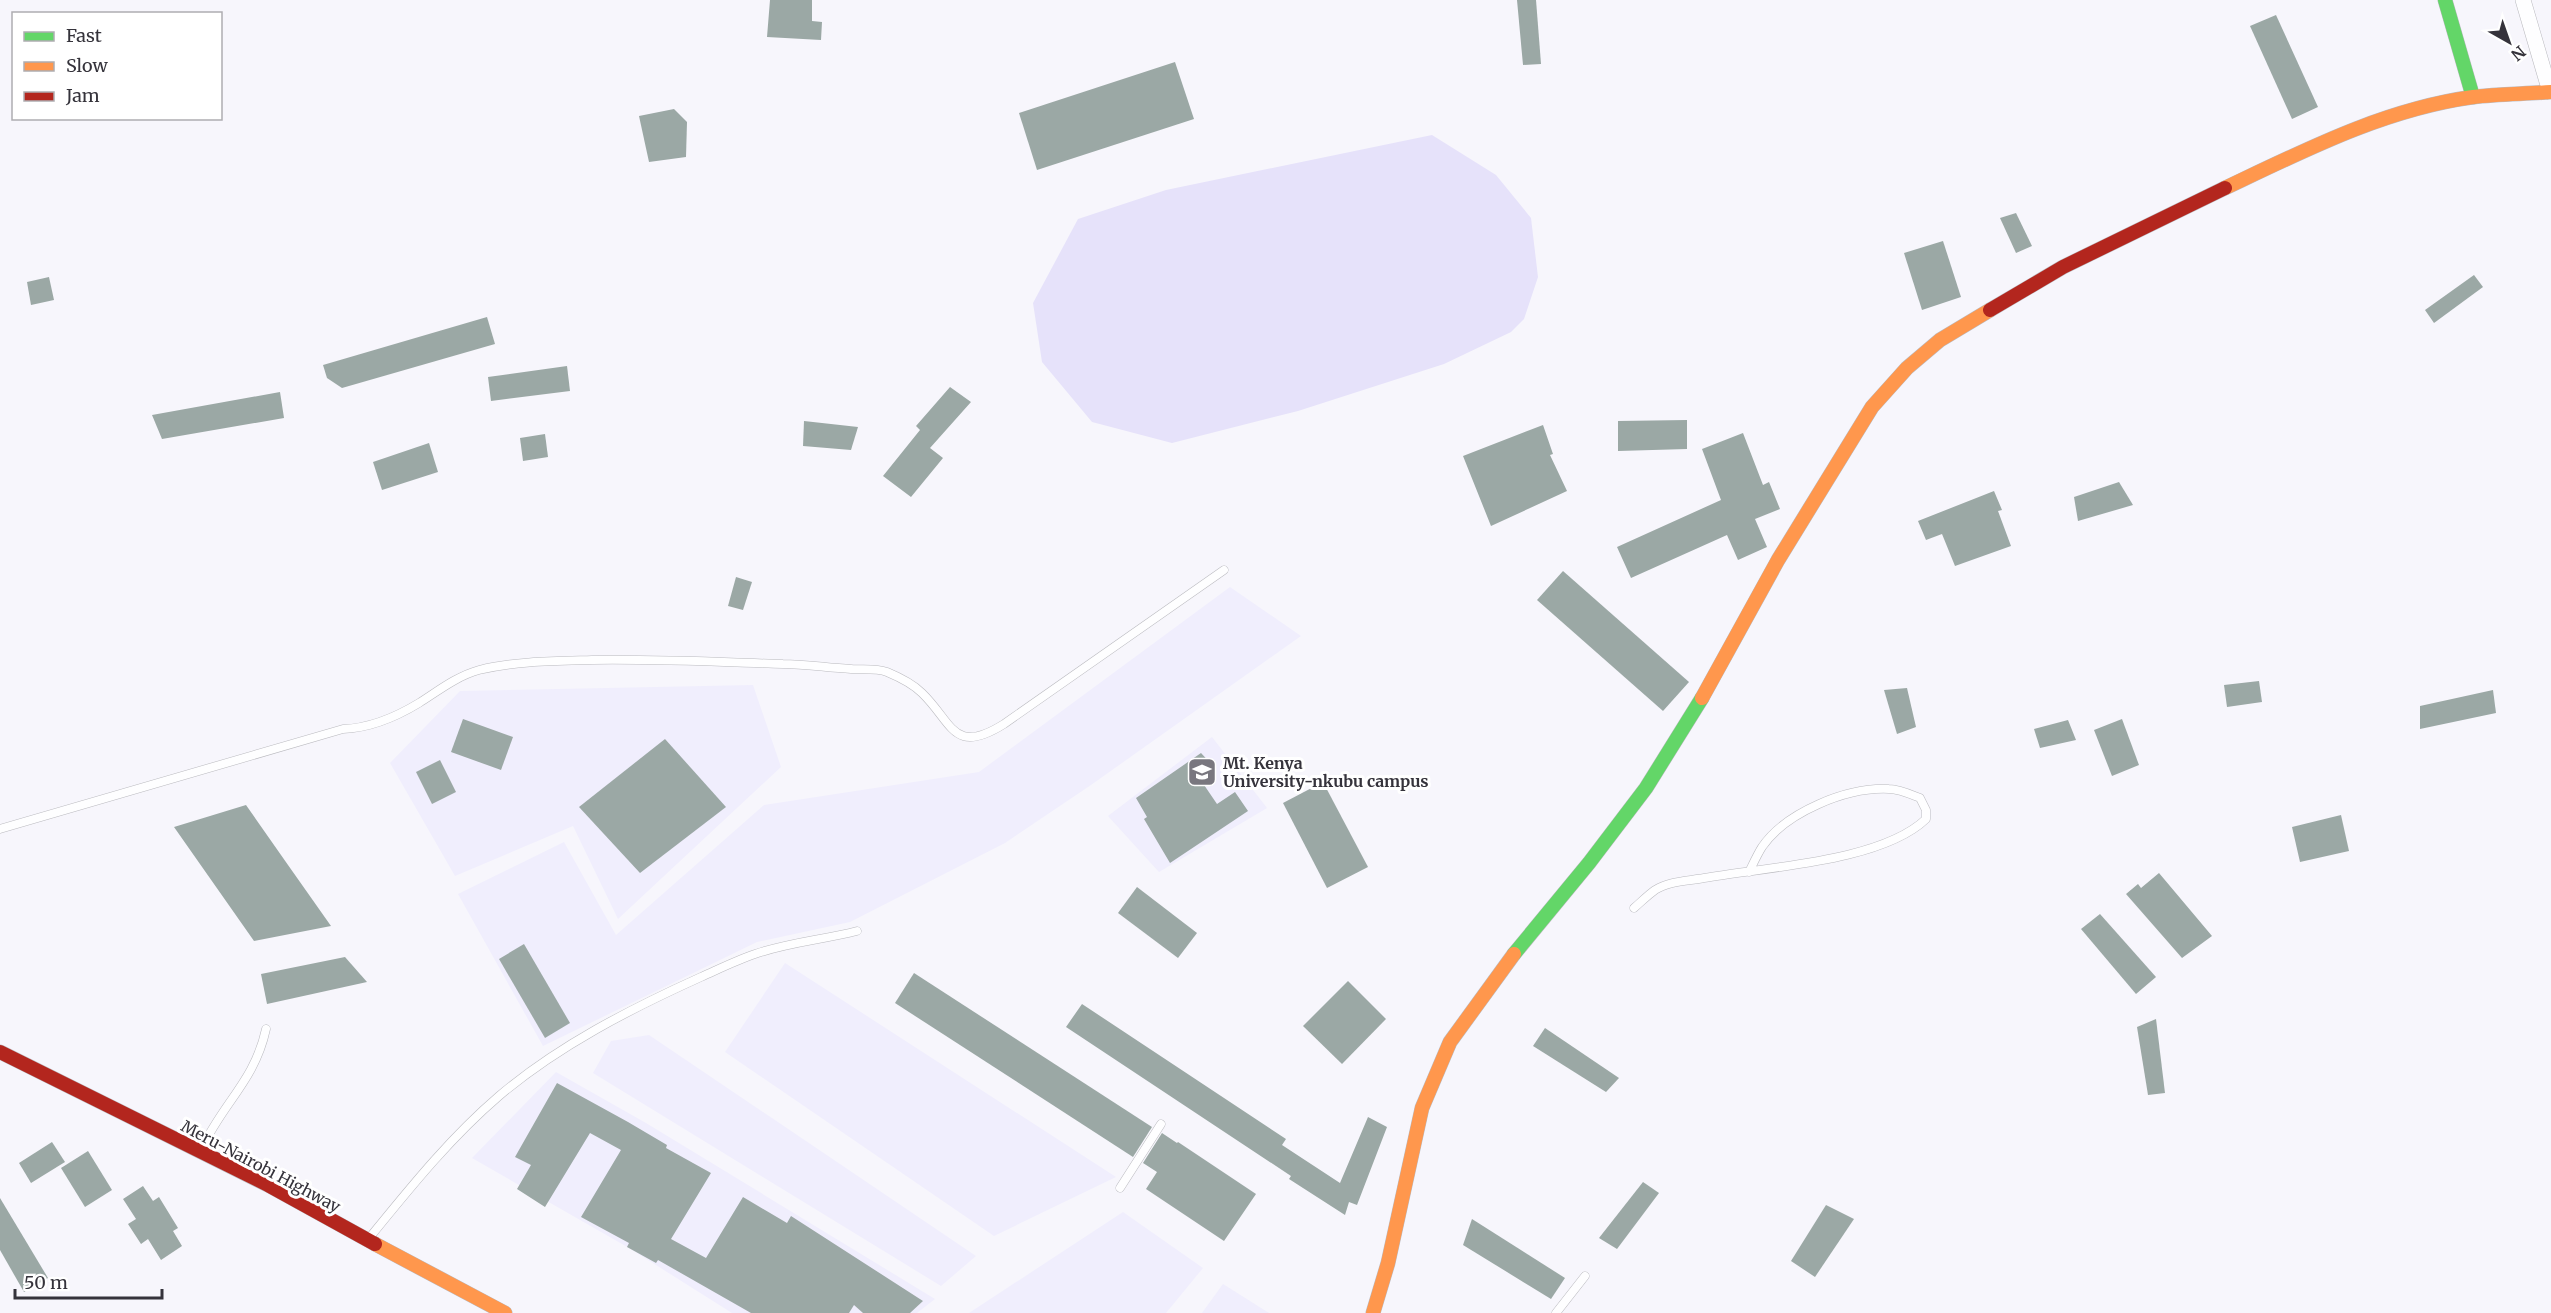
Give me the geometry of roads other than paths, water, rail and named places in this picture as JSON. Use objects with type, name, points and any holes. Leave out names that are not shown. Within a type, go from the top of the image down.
[{"type":"main road","points":[[2445,0],[2473,97]]},
{"type":"main road","points":[[1373,1313],[1388,1263],[1422,1108],[1446,1049],[1511,957],[1589,863],[1646,788],[1715,677],[1784,550],[1854,433],[1881,396],[1907,368],[1940,340],[2073,262],[2321,142],[2398,113],[2473,97],[2551,92]]},
{"type":"main road","name":"Meru-Nairobi Highway","points":[[0,1052],[268,1185],[505,1313]]},
{"type":"street","points":[[2523,0],[2551,92]]},
{"type":"lane","points":[[0,829],[343,729],[360,728],[397,714],[446,684],[477,670],[515,664],[558,661],[643,661],[786,664],[884,671],[922,693],[956,733],[965,737],[978,736],[1004,724],[1224,570]]},
{"type":"lane","points":[[1635,908],[1656,890],[1673,883],[1733,872],[1749,872],[1861,850],[1901,837],[1916,829],[1926,819],[1926,810],[1920,798],[1890,789],[1866,790],[1832,799],[1805,810],[1779,829],[1762,847],[1749,872]]},
{"type":"lane","points":[[368,1241],[402,1197],[460,1132],[498,1096],[546,1060],[662,995],[735,961],[803,940],[825,939],[857,931]]},
{"type":"lane","points":[[200,1152],[220,1116],[245,1082],[261,1049],[266,1029]]},
{"type":"lane","points":[[1120,1188],[1161,1124]]},
{"type":"lane","points":[[1556,1313],[1585,1276]]},
{"type":"place","name":"Mt. Kenya University-nkubu campus","points":[[1202,772]]}]
